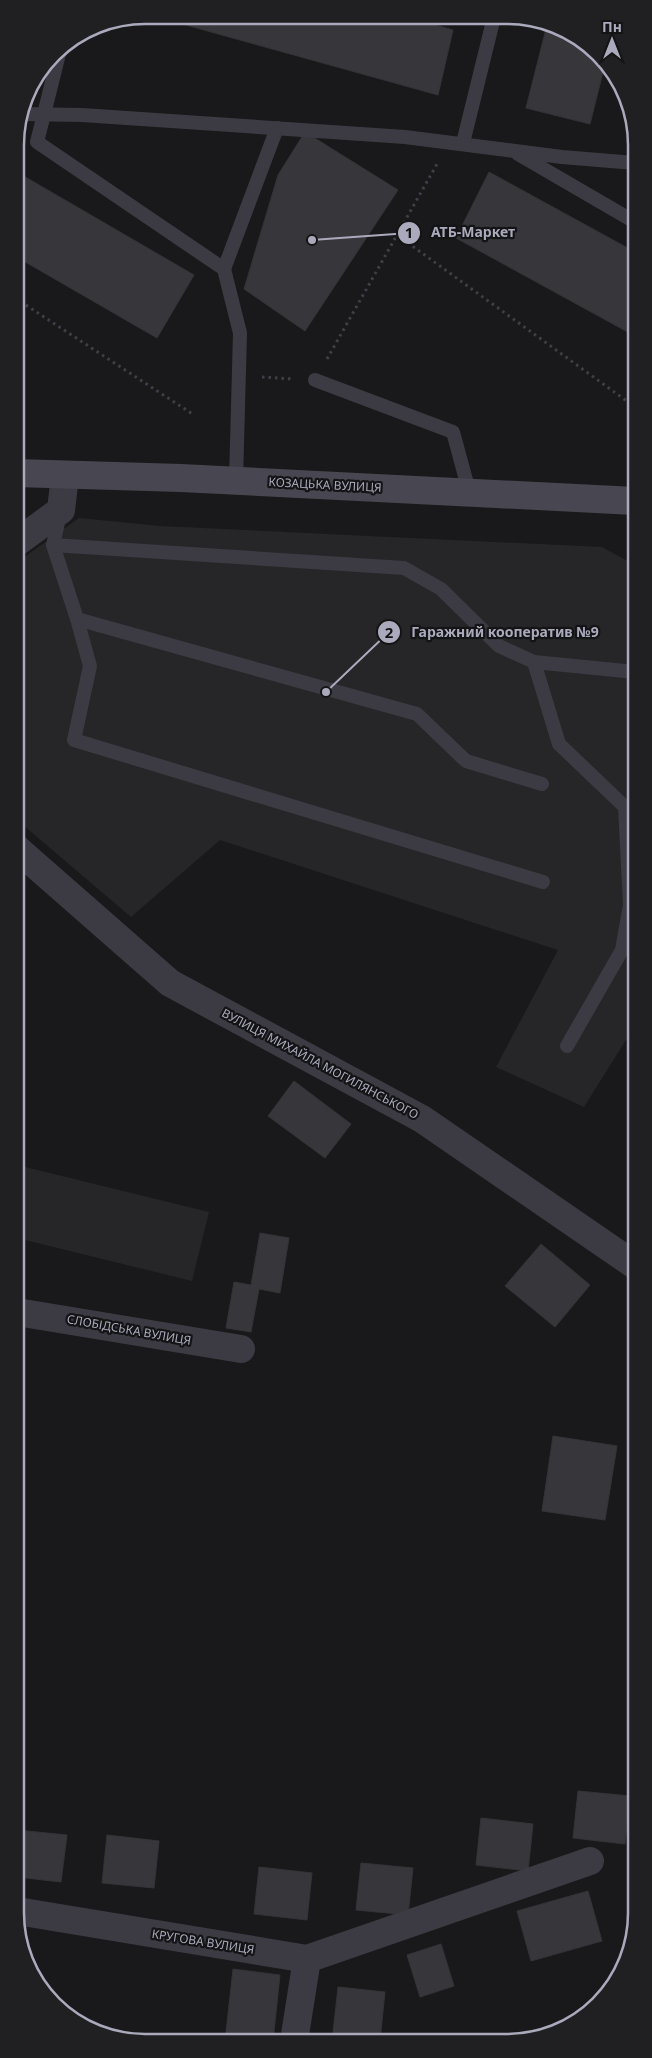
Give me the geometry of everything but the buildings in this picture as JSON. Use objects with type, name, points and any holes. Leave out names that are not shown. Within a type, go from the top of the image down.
[{"type":"main road","name":"КОЗАЦЬКА ВУЛИЦЯ","points":[[24,474],[236,480],[628,501]]},
{"type":"street","points":[[24,537],[61,510],[65,476]]},
{"type":"street","name":"ВУЛИЦЯ МИХАЙЛА МОГИЛЯНСЬКОГО","points":[[24,855],[170,983],[422,1119],[628,1261]]},
{"type":"street","name":"СЛОБІДСЬКА ВУЛИЦЯ","points":[[24,1313],[241,1349]]},
{"type":"street","points":[[295,2034],[307,1959],[590,1862]]},
{"type":"street","name":"КРУГОВА ВУЛИЦЯ","points":[[24,1912],[307,1959]]},
{"type":"lane","points":[[456,142],[492,24]]},
{"type":"lane","points":[[53,66],[37,142],[224,269]]},
{"type":"lane","points":[[28,114],[44,113],[277,128],[456,142],[513,151],[628,162]]},
{"type":"lane","points":[[236,480],[240,333],[224,269],[277,128]]},
{"type":"lane","points":[[513,151],[628,218]]},
{"type":"lane","points":[[315,380],[453,432],[469,491]]},
{"type":"lane","points":[[61,510],[54,545],[90,666],[74,740],[543,882]]},
{"type":"lane","points":[[54,545],[404,568],[441,589],[499,646],[534,662],[628,671]]},
{"type":"lane","points":[[77,619],[416,714],[466,761],[542,784]]},
{"type":"lane","points":[[534,662],[560,744],[626,807],[628,856]]},
{"type":"lane","points":[[567,1046],[622,950],[628,916]]},
{"type":"path","points":[[238,376],[315,380],[397,235],[456,142]]},
{"type":"path","points":[[397,235],[628,402]]},
{"type":"path","points":[[24,303],[194,415]]},
{"type":"shaded area","points":[[79,518],[160,526],[602,547],[628,561],[628,1037],[584,1107],[496,1067],[558,950],[220,840],[131,917],[24,826],[24,557]]},
{"type":"shaded area","points":[[24,1167],[209,1212],[192,1281],[24,1240]]},
{"type":"place","name":"АТБ-Маркет","points":[[312,240]]},
{"type":"place","name":"Гаражний кооператив №9","points":[[326,692]]}]
